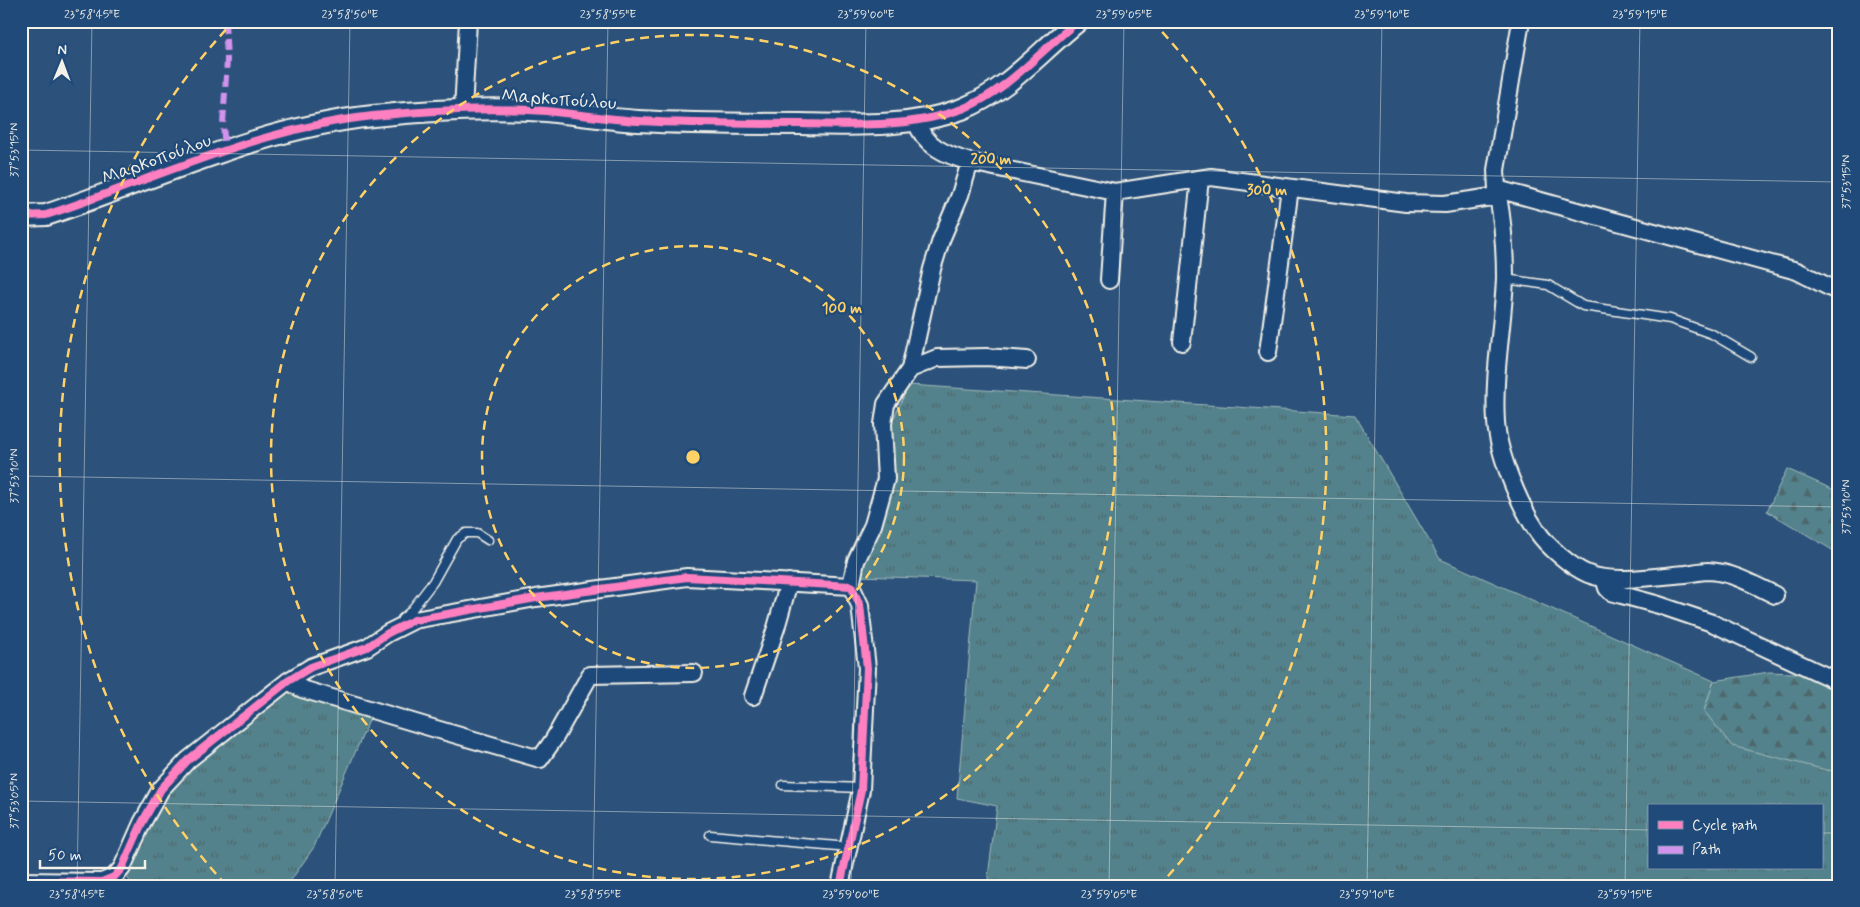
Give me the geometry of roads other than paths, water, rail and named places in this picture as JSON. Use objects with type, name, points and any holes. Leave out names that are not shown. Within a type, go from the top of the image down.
[{"type":"street","points":[[463,110],[468,21]]},
{"type":"street","name":"Μαρκοπούλου","points":[[21,216],[46,215],[204,157],[284,133],[329,122],[373,116],[463,110],[544,111],[638,121],[761,124],[863,125],[916,121],[960,109],[989,96],[1014,77],[1054,40],[1078,21]]},
{"type":"street","points":[[1521,21],[1496,170],[1503,225],[1505,279],[1499,335],[1496,423],[1502,454],[1519,499],[1537,531],[1560,556],[1587,574],[1604,578],[1624,578],[1708,571],[1740,578],[1775,596]]},
{"type":"street","points":[[916,121],[919,131],[931,146],[957,158],[1114,192],[1211,177],[1406,203],[1445,204],[1498,192],[1797,271],[1839,292]]},
{"type":"street","points":[[840,886],[861,788],[867,668],[860,605],[851,586],[856,561],[873,525],[886,479],[883,424],[886,404],[910,369],[932,269],[941,240],[960,195],[970,162]]},
{"type":"street","points":[[1182,342],[1200,179]]},
{"type":"street","points":[[1268,352],[1290,188]]},
{"type":"street","points":[[1110,280],[1114,192]]},
{"type":"street","points":[[910,369],[937,358],[986,357],[1028,360]]},
{"type":"street","points":[[21,881],[102,882],[114,877],[122,868],[142,823],[161,789],[188,760],[288,681],[311,667],[367,647],[388,633],[414,620],[536,598],[687,577],[851,586]]},
{"type":"street","points":[[1604,578],[1607,588],[1611,592],[1659,605],[1712,623],[1839,682]]},
{"type":"street","points":[[753,696],[789,582]]},
{"type":"street","points":[[288,681],[302,689],[540,759],[590,675],[694,673]]},
{"type":"lane","points":[[1505,279],[1548,285],[1583,306],[1670,319],[1712,334],[1752,357]]},
{"type":"lane","points":[[388,633],[410,612],[427,589],[457,539],[466,533],[477,533],[488,540]]},
{"type":"lane","points":[[783,785],[861,788]]},
{"type":"lane","points":[[710,836],[849,846]]}]
